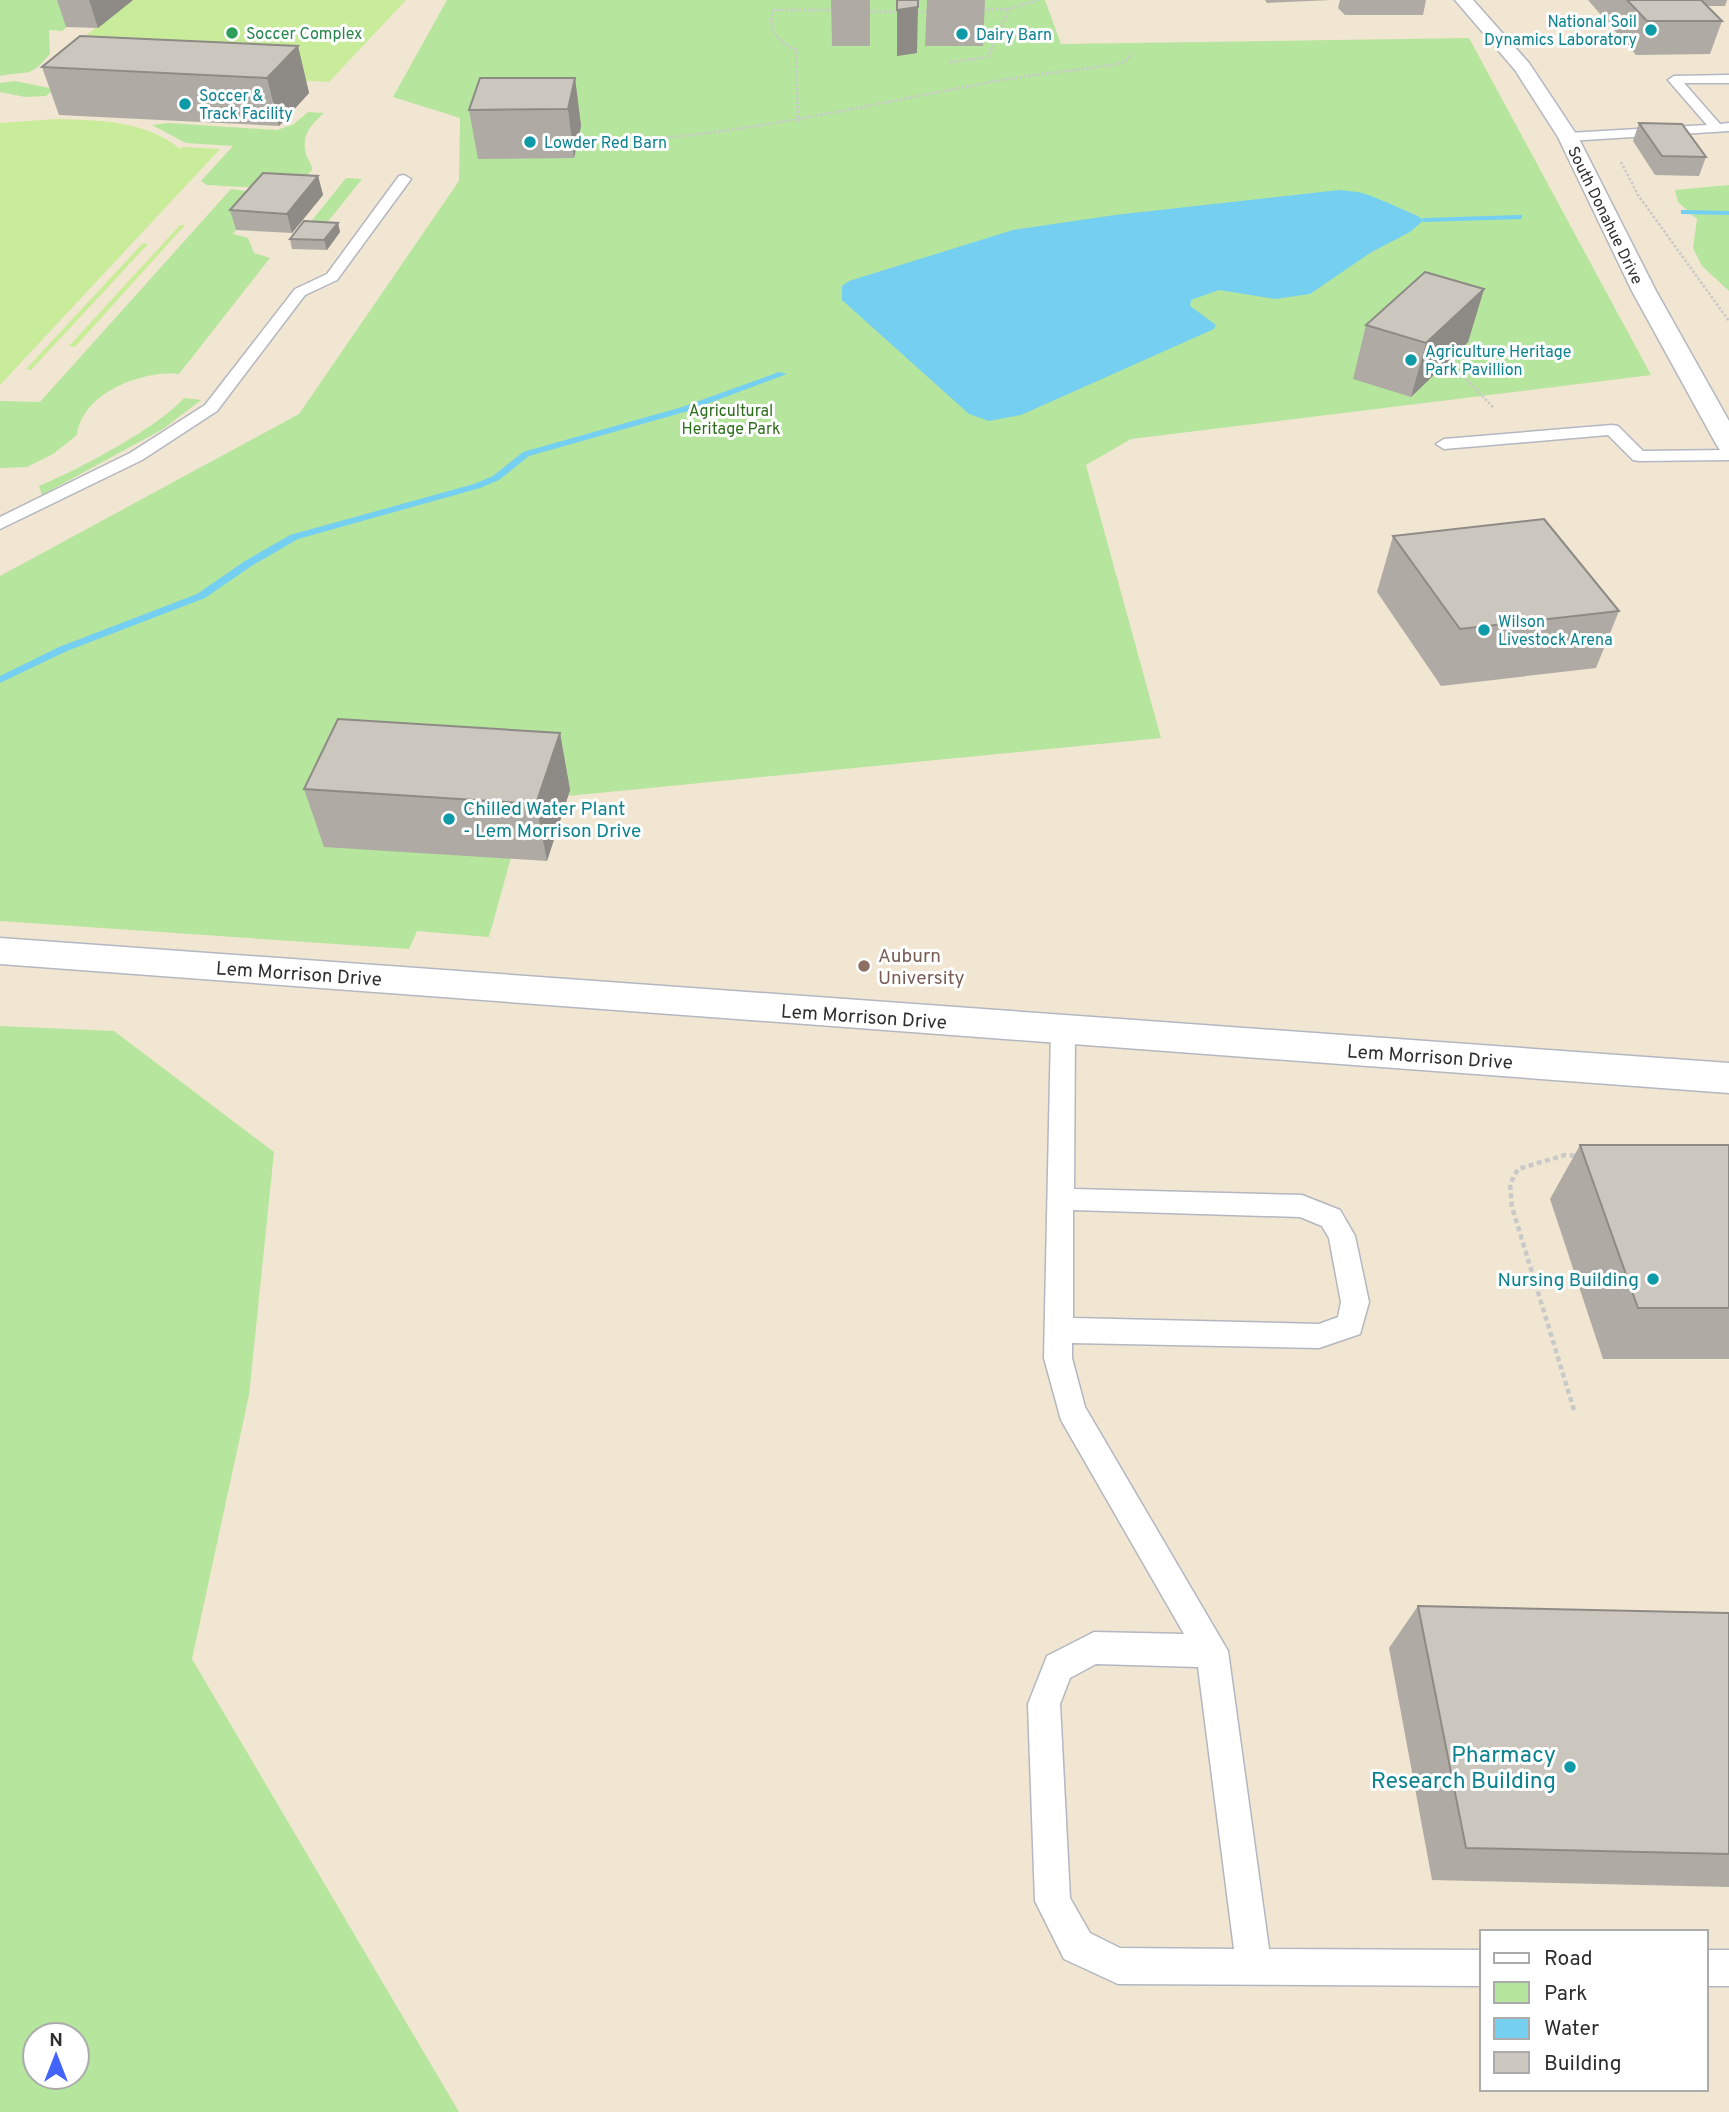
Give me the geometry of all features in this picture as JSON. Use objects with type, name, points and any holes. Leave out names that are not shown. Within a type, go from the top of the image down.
[{"type":"street","name":"South Donahue Drive","points":[[1464,0],[1522,67],[1568,137],[1644,291],[1729,444]]},
{"type":"street","name":"Lem Morrison Drive","points":[[0,950],[1063,1031],[1729,1077]]},
{"type":"lane","points":[[1723,128],[1674,80],[1729,79]]},
{"type":"lane","points":[[1568,137],[1723,128]]},
{"type":"lane","points":[[0,524],[144,450],[192,423],[211,408],[300,292],[332,277],[404,179]]},
{"type":"lane","points":[[1444,444],[1612,430],[1639,456],[1729,455]]},
{"type":"lane","points":[[1063,1031],[1058,1358],[1071,1411],[1212,1651],[1254,1967]]},
{"type":"lane","points":[[1059,1330],[1319,1336],[1350,1325],[1355,1302],[1342,1236],[1331,1218],[1302,1206],[1061,1199]]},
{"type":"lane","points":[[1212,1651],[1094,1648],[1058,1667],[1044,1704],[1053,1901],[1077,1946],[1118,1966],[1480,1968]]},
{"type":"lane","points":[[1708,1968],[1729,1968]]},
{"type":"path","points":[[971,10],[1009,9],[1038,0]]},
{"type":"path","points":[[798,122],[796,50],[785,47],[770,24],[770,16],[774,10],[788,8],[841,10]]},
{"type":"path","points":[[950,62],[988,57],[1009,9]]},
{"type":"path","points":[[855,11],[933,12]]},
{"type":"path","points":[[597,142],[636,142],[713,135],[798,122],[986,83],[1112,65],[1125,62],[1132,53]]},
{"type":"path","points":[[1620,161],[1638,195],[1729,321]]},
{"type":"path","points":[[1446,371],[1463,376],[1494,408]]},
{"type":"path","points":[[1574,1410],[1512,1206],[1510,1184],[1518,1169],[1539,1160],[1565,1155],[1592,1158]]},
{"type":"shaded area","name":"Auburn University","points":[[0,0],[1729,0],[1729,2112],[0,2112]]},
{"type":"green space","points":[[0,0],[83,0],[95,5],[62,31],[49,30],[50,54],[33,70],[0,76]]},
{"type":"green space","name":"Soccer Complex","points":[[130,0],[406,0],[329,82],[47,67]]},
{"type":"green space","name":"Agricultural Heritage Park","points":[[447,0],[1045,0],[1061,44],[1469,38],[1651,375],[1131,439],[1086,465],[1161,738],[527,800],[489,937],[417,931],[409,949],[0,921],[0,576],[299,414],[459,181],[460,118],[393,97]]},
{"type":"green space","points":[[15,81],[54,89],[46,96],[25,97],[0,92],[0,83]]},
{"type":"green space","points":[[308,112],[324,113],[306,135],[306,154],[312,170],[302,178],[277,186],[207,185],[201,181],[233,146],[186,143],[152,125],[169,123],[277,130],[294,124]]},
{"type":"green space","points":[[57,119],[138,127],[180,149],[220,149],[0,385],[0,123]]},
{"type":"green space","points":[[346,178],[362,179],[322,229],[306,228]]},
{"type":"green space","points":[[1729,185],[1729,291],[1702,266],[1693,248],[1697,219],[1678,202],[1675,190]]},
{"type":"green space","points":[[231,189],[267,194],[233,234],[248,238],[254,253],[270,258],[179,374],[148,376],[116,387],[90,407],[81,420],[77,435],[53,454],[27,467],[0,468],[0,401],[40,402]]},
{"type":"green space","points":[[180,225],[185,225],[75,347],[69,346]]},
{"type":"green space","points":[[143,243],[148,244],[31,370],[26,369]]},
{"type":"green space","points":[[184,398],[201,400],[163,429],[42,495],[39,486],[137,435]]},
{"type":"green space","points":[[0,1026],[114,1031],[274,1152],[249,1395],[192,1659],[459,2112],[0,2112]]},
{"type":"water","points":[[1339,190],[1366,194],[1424,220],[1410,232],[1370,253],[1310,294],[1275,299],[1219,290],[1191,300],[1190,306],[1216,325],[1214,329],[1021,415],[989,421],[969,414],[842,300],[842,286],[849,281],[1013,230],[1115,215]]},
{"type":"building","points":[[897,0],[918,0],[918,7],[897,10]]},
{"type":"building","points":[[1627,0],[1701,0],[1722,21],[1647,21]]},
{"type":"building","points":[[80,36],[298,46],[267,78],[42,67]]},
{"type":"building","points":[[480,78],[575,78],[568,109],[469,110]]},
{"type":"building","points":[[1639,123],[1682,124],[1706,157],[1662,156]]},
{"type":"building","points":[[263,173],[318,176],[287,214],[230,210]]},
{"type":"building","points":[[304,221],[338,223],[324,240],[290,239]]},
{"type":"building","points":[[1425,272],[1484,289],[1426,343],[1366,325]]},
{"type":"building","points":[[1544,519],[1619,611],[1460,629],[1393,536]]},
{"type":"building","points":[[338,719],[560,733],[536,804],[304,789]]},
{"type":"building","points":[[1580,1145],[1729,1145],[1729,1308],[1638,1308]]},
{"type":"building","name":"Pharmacy Research Building","points":[[1418,1606],[1729,1613],[1729,1854],[1466,1848]]},
{"type":"waterway","points":[[1684,212],[1729,213]]},
{"type":"waterway","points":[[1424,220],[1519,217]]},
{"type":"waterway","points":[[0,680],[63,649],[201,596],[249,563],[294,537],[477,486],[496,478],[526,454],[685,409],[782,374]]},
{"type":"place","name":"National Soil Dynamics Laboratory","points":[[1651,30]]},
{"type":"place","name":"Soccer Complex","points":[[232,33]]},
{"type":"place","name":"Dairy Barn","points":[[962,34]]},
{"type":"place","name":"Soccer & Track Facility","points":[[185,104]]},
{"type":"place","name":"Lowder Red Barn","points":[[530,142]]},
{"type":"place","name":"Agriculture Heritage Park Pavillion","points":[[1411,360]]},
{"type":"place","name":"Wilson Livestock Arena","points":[[1484,630]]},
{"type":"place","name":"Chilled Water Plant - Lem Morrison Drive","points":[[449,819]]},
{"type":"place","name":"Auburn University","points":[[864,966]]},
{"type":"place","name":"Nursing Building","points":[[1653,1279]]},
{"type":"place","name":"Pharmacy Research Building","points":[[1570,1767]]}]
